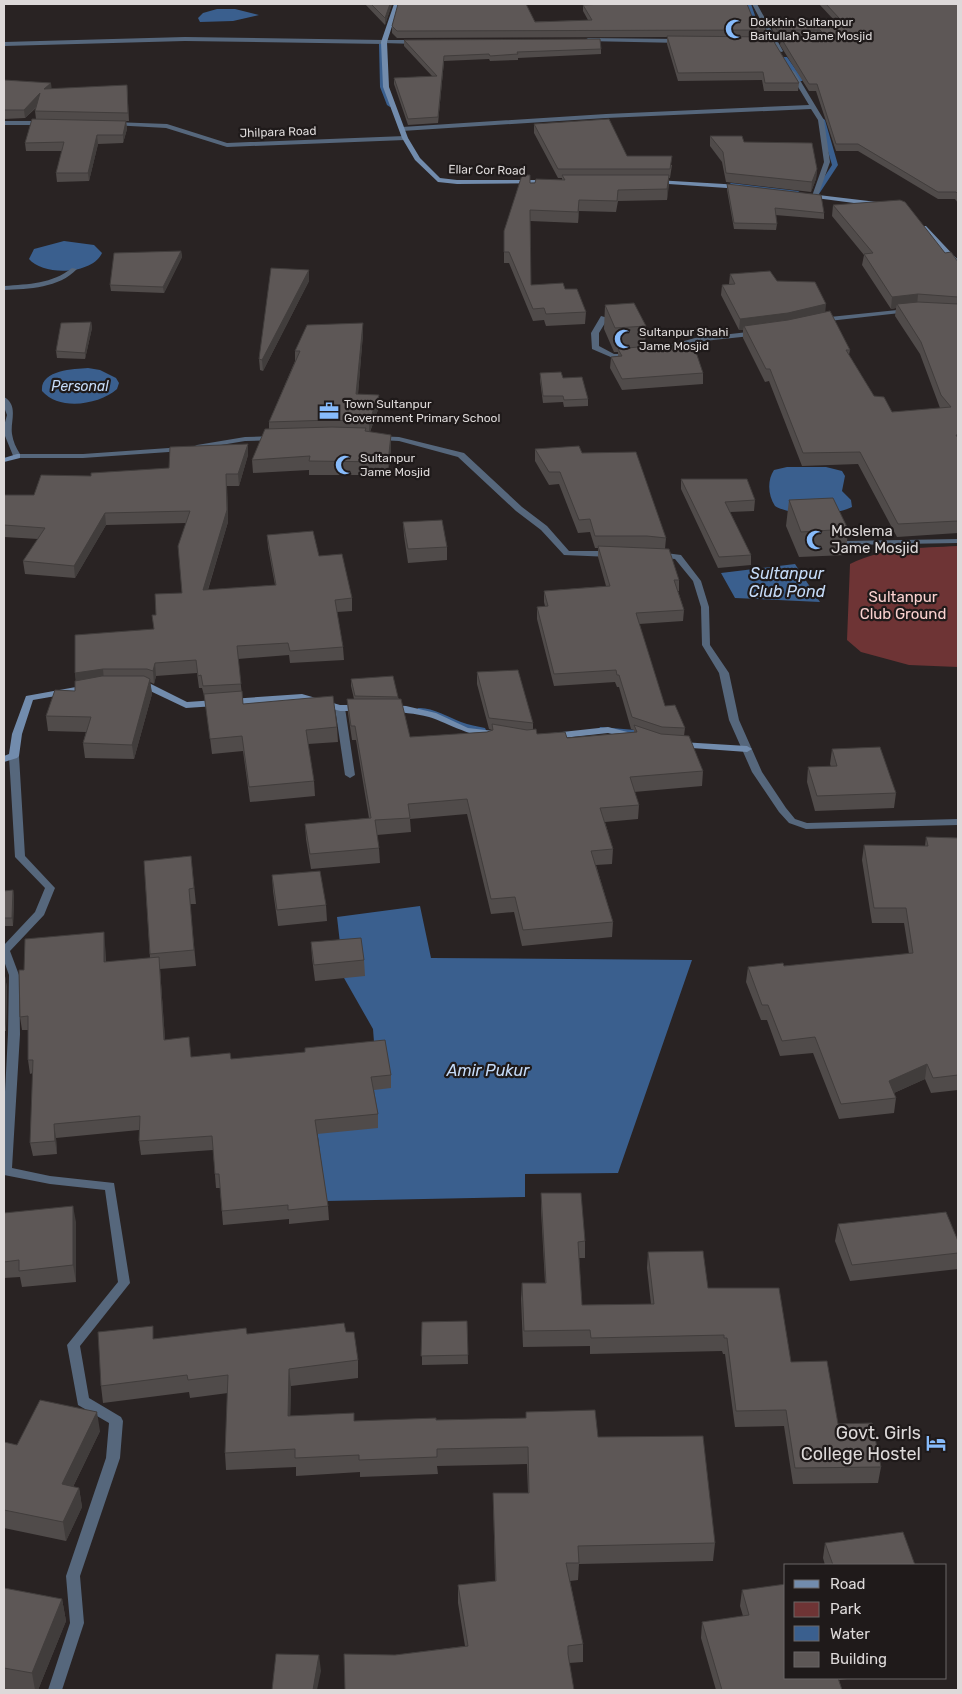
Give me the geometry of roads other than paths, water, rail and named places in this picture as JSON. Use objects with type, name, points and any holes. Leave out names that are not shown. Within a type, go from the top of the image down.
[{"type":"main road","name":"Ellar Cor Road","points":[[396,4],[384,42],[386,87],[405,138],[417,159],[438,180],[457,182],[554,182]]},
{"type":"main road","points":[[652,182],[748,188]]},
{"type":"main road","points":[[806,195],[880,205]]},
{"type":"main road","points":[[916,219],[958,264]]},
{"type":"main road","points":[[4,460],[17,456]]},
{"type":"main road","points":[[130,686],[148,686],[186,705],[302,697],[340,708],[406,708],[433,715],[466,730],[501,735]]},
{"type":"main road","points":[[9,758],[29,698],[94,687]]},
{"type":"main road","points":[[545,737],[608,730],[632,734],[653,742]]},
{"type":"main road","points":[[669,744],[747,749]]},
{"type":"street","points":[[754,4],[783,57]]},
{"type":"street","points":[[4,44],[185,39],[426,41]]},
{"type":"street","points":[[578,40],[686,41]]},
{"type":"street","points":[[764,41],[782,41]]},
{"type":"street","points":[[788,66],[821,120],[827,162],[815,196]]},
{"type":"street","points":[[402,129],[606,116],[814,107]]},
{"type":"street","points":[[4,123],[52,124]]},
{"type":"street","name":"Jhilpara Road","points":[[108,124],[167,126],[227,145],[405,138]]},
{"type":"street","points":[[4,288],[41,285],[69,274],[74,269]]},
{"type":"street","points":[[814,322],[917,310]]},
{"type":"street","points":[[604,318],[595,333],[595,347],[613,356],[644,354],[694,340],[767,331]]},
{"type":"street","points":[[4,399],[12,415],[6,428],[11,446],[17,456],[59,457],[167,451],[245,439],[284,438]]},
{"type":"street","points":[[371,438],[399,439],[461,455],[519,509],[544,528],[567,553],[621,554]]},
{"type":"street","points":[[846,543],[958,541]]},
{"type":"street","points":[[646,553],[678,557],[697,581],[705,607],[706,645],[724,672],[734,720],[757,772],[782,810],[792,820],[806,826],[958,822]]},
{"type":"street","points":[[340,708],[350,775]]},
{"type":"street","points":[[9,758],[20,857],[50,888],[40,913],[5,950],[14,975],[14,1043],[5,1171],[50,1180],[110,1186],[124,1283],[73,1345],[84,1400],[116,1421],[113,1458],[73,1576],[77,1623],[54,1690]]},
{"type":"water","points":[[217,9],[235,9],[259,15],[233,21],[200,22],[198,18],[203,13]]},
{"type":"water","points":[[64,241],[94,245],[102,253],[97,260],[88,266],[67,271],[45,268],[36,265],[29,259],[34,249]]},
{"type":"water","name":"Personal","points":[[88,368],[100,370],[116,378],[119,383],[117,389],[100,399],[79,404],[58,401],[42,391],[46,379],[52,375],[66,370]]},
{"type":"water","points":[[787,467],[826,467],[842,471],[845,476],[842,491],[851,500],[852,507],[835,512],[813,514],[791,512],[775,506],[770,493],[770,478],[774,470]]},
{"type":"water","name":"Sultanpur Club Pond","points":[[795,564],[820,602],[735,598],[721,573]]},
{"type":"water","name":"Amir Pukur","points":[[420,906],[431,958],[692,960],[618,1173],[525,1174],[525,1197],[326,1201],[316,1121],[376,1068],[373,1029],[344,978],[337,917]]},
{"type":"waterway","points":[[749,4],[755,21],[769,40]]},
{"type":"waterway","points":[[381,44],[383,87],[390,105]]},
{"type":"waterway","points":[[785,58],[800,80]]},
{"type":"waterway","points":[[815,196],[835,165],[822,120]]},
{"type":"waterway","points":[[731,185],[798,193]]},
{"type":"waterway","points":[[421,710],[482,730]]},
{"type":"waterway","points":[[603,729],[635,732],[644,737]]},
{"type":"place","name":"Dokkhin Sultanpur Baitullah Jame Mosjid","points":[[735,29]]},
{"type":"place","name":"Sultanpur Shahi Jame Mosjid","points":[[624,339]]},
{"type":"place","name":"Town Sultanpur Government Primary School","points":[[329,411]]},
{"type":"place","name":"Sultanpur Jame Mosjid","points":[[345,465]]},
{"type":"place","name":"Moslema Jame Mosjid","points":[[816,540]]},
{"type":"place","name":"Govt. Girls College Hostel","points":[[936,1443]]},
{"type":"park label","name":"Sultanpur Club Ground","points":[[903,606]]}]
